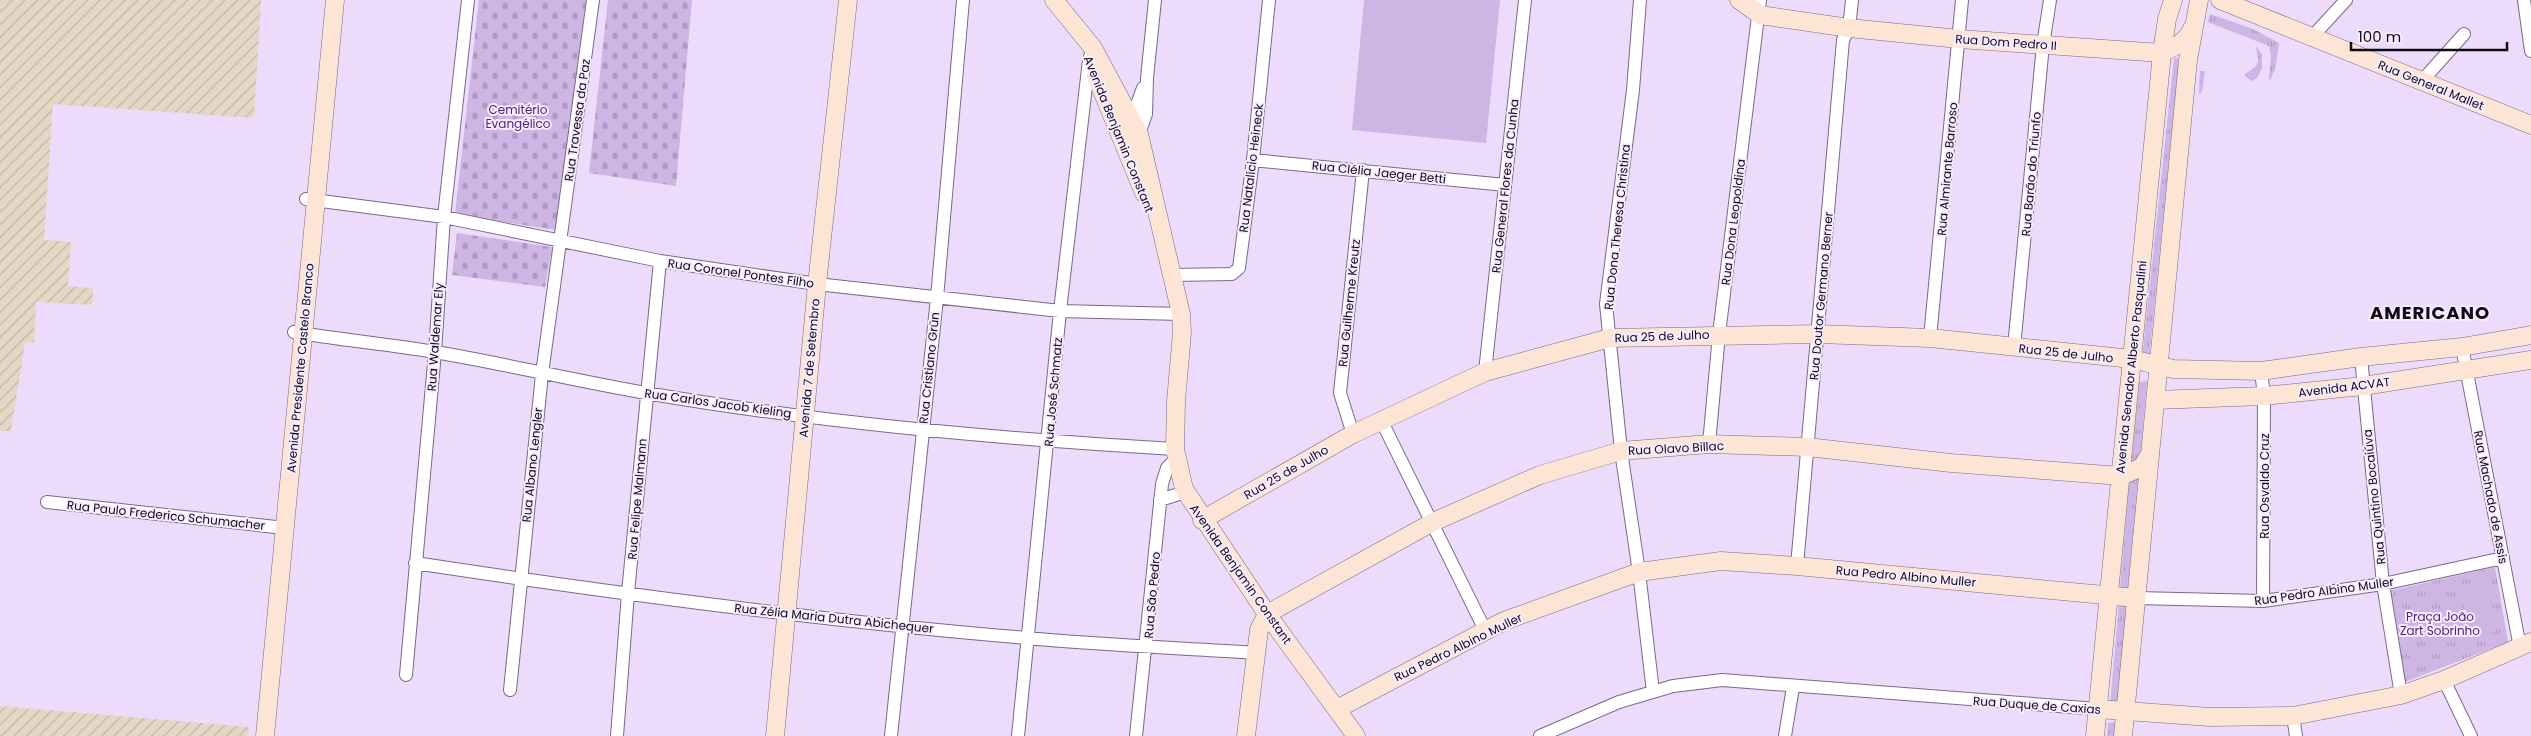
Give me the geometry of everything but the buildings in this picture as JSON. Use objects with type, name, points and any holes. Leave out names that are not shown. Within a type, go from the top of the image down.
[{"type":"street","name":"Avenida Presidente Castelo Branco","points":[[325,0],[326,45]]},
{"type":"street","name":"Avenida Presidente Castelo Branco","points":[[256,736],[280,527],[326,45],[335,0]]},
{"type":"street","name":"Rua Waldemar Ely","points":[[406,675],[435,352],[444,217],[468,0]]},
{"type":"street","name":"Rua Travessa da Paz","points":[[561,241],[593,0]]},
{"type":"street","name":"Rua Cristiano Grün","points":[[891,736],[937,298],[963,0]]},
{"type":"street","name":"Avenida Benjamin Constant","points":[[1054,0],[1091,54],[1128,132],[1166,246],[1181,314],[1182,333],[1176,401],[1176,453],[1185,492],[1202,520],[1267,614],[1356,736]]},
{"type":"street","points":[[1128,132],[1146,114],[1147,78],[1155,0]]},
{"type":"street","name":"Rua Natalício Heineck","points":[[1173,275],[1232,274],[1237,272],[1253,160],[1269,0]]},
{"type":"street","name":"Rua General Flores da Cunha","points":[[1485,372],[1524,0]]},
{"type":"street","name":"Rua Dona Theresa Christina","points":[[1640,0],[1633,90],[1606,304],[1621,451],[1639,572],[1653,692]]},
{"type":"street","points":[[1739,0],[1760,8]]},
{"type":"street","name":"Rua Doutor Germano Berner","points":[[1797,566],[1842,40],[1849,28],[1852,0]]},
{"type":"street","name":"Rua Almirante Barroso","points":[[1930,338],[1962,0]]},
{"type":"street","name":"Rua Barão do Triunfo","points":[[2014,348],[2043,45],[2050,0]]},
{"type":"street","name":"Avenida Senador Alberto Pasqualini","points":[[2095,736],[2162,52],[2167,18],[2173,0]]},
{"type":"street","name":"Avenida Senador Alberto Pasqualini","points":[[2123,736],[2188,60],[2199,0]]},
{"type":"street","name":"Rua General Mallet","points":[[2220,0],[2531,125]]},
{"type":"street","points":[[2312,37],[2346,0]]},
{"type":"street","points":[[2524,0],[2531,51]]},
{"type":"street","name":"Avenida 7 de Setembro","points":[[775,736],[773,708],[799,415],[842,5]]},
{"type":"street","name":"Rua Dom Pedro II","points":[[1760,8],[1849,28],[1959,39],[2162,52]]},
{"type":"street","name":"Rua Dona Leopoldina","points":[[1709,444],[1719,334],[1760,8]]},
{"type":"street","points":[[2162,52],[2181,44],[2188,37],[2194,25]]},
{"type":"street","points":[[2422,81],[2464,34]]},
{"type":"street","name":"Rua José Schmatz","points":[[1018,736],[1060,311],[1091,54]]},
{"type":"street","name":"Rua Clélia Jaeger Betti","points":[[1253,160],[1505,185]]},
{"type":"street","name":"Rua Guilherme Kreutz","points":[[1353,434],[1340,393],[1363,170]]},
{"type":"street","name":"Rua Coronel Pontes Filho","points":[[311,200],[444,217],[660,261],[812,284],[1060,311],[1181,314]]},
{"type":"street","name":"Rua Albano Lengler","points":[[510,690],[542,374],[561,241]]},
{"type":"street","name":"Rua Felipe Malmann","points":[[617,736],[628,593],[660,261]]},
{"type":"street","name":"Rua Carlos Jacob Kieling","points":[[299,333],[435,352],[647,393],[799,415],[923,431],[1176,453]]},
{"type":"street","name":"Rua 25 de Julho","points":[[1202,520],[1353,434],[1485,372],[1610,338],[1719,334],[1818,334],[1930,338],[2132,359],[2158,366]]},
{"type":"street","points":[[2158,366],[2173,370],[2261,370],[2361,357],[2462,348],[2531,335]]},
{"type":"street","name":"Rua Machado de Assis","points":[[2462,348],[2503,558],[2526,644]]},
{"type":"street","name":"Rua Quintino Bocaiúva","points":[[2361,357],[2383,584],[2400,695]]},
{"type":"street","name":"Avenida ACVAT","points":[[2155,400],[2264,396],[2363,386],[2531,360]]},
{"type":"street","name":"Rua Osvaldo Cruz","points":[[2261,370],[2264,396],[2264,601]]},
{"type":"street","points":[[1381,420],[1485,630]]},
{"type":"street","name":"Rua Olavo Billac","points":[[1267,614],[1433,522],[1540,475],[1621,451],[1709,444],[1807,447],[1952,463],[2120,476]]},
{"type":"street","name":"Rua São Pedro","points":[[1136,736],[1147,646],[1160,500],[1167,468],[1176,453]]},
{"type":"street","points":[[2120,476],[2142,467],[2150,454]]},
{"type":"street","points":[[1160,500],[1185,492]]},
{"type":"street","name":"Rua Paulo Frederico Schumacher","points":[[47,502],[280,527]]},
{"type":"street","name":"Avenida Presidente Castelo Branco","points":[[265,736],[280,527]]},
{"type":"street","name":"Rua Pedro Albino Muller","points":[[1337,709],[1504,621],[1639,572],[1721,561],[1797,566],[2136,598],[2264,601],[2383,584],[2503,558]]},
{"type":"street","name":"Rua Zélia Maria Dutra Abichequer","points":[[415,563],[520,579],[781,613],[1028,639],[1256,653]]},
{"type":"street","points":[[1246,736],[1259,630],[1267,614]]},
{"type":"street","name":"Rua Duque de Caxias","points":[[1540,736],[1619,702],[1674,686],[1722,680],[2210,718],[2293,716],[2400,695],[2444,680],[2526,644]]},
{"type":"street","points":[[2444,680],[2471,736]]},
{"type":"street","points":[[1785,736],[1793,687]]},
{"type":"street","name":"Avenida 7 de Setembro","points":[[766,736],[773,708]]},
{"type":"street","points":[[2293,716],[2296,736]]},
{"type":"shaded area","points":[[0,0],[261,0],[254,118],[53,104],[44,240],[71,242],[68,286],[93,288],[92,305],[36,302],[34,342],[25,343],[11,431],[0,431]]},
{"type":"shaded area","points":[[0,706],[249,727],[248,736],[0,736]]},
{"type":"green space","name":"Cemitério Evangélico","points":[[479,0],[586,0],[556,230],[455,214]]},
{"type":"green space","points":[[608,0],[692,0],[676,186],[589,173]]},
{"type":"green space","points":[[1364,0],[1500,0],[1486,143],[1352,130]]},
{"type":"green space","points":[[2210,14],[2253,29],[2279,43],[2276,65],[2271,79],[2269,80],[2271,56],[2269,46],[2208,22]]},
{"type":"green space","points":[[2256,46],[2262,54],[2262,68],[2257,78],[2251,81],[2244,75],[2258,63]]},
{"type":"green space","points":[[2174,58],[2179,59],[2149,360],[2142,359]]},
{"type":"green space","points":[[2200,71],[2205,71],[2202,92],[2199,94]]},
{"type":"green space","points":[[457,233],[552,247],[545,287],[452,275]]},
{"type":"green space","points":[[2147,381],[2140,461],[2131,467],[2139,382]]},
{"type":"green space","points":[[2138,478],[2128,588],[2120,588],[2129,483]]},
{"type":"green space","name":"Praça João Zart Sobrinho","points":[[2495,567],[2508,642],[2405,682],[2389,591]]},
{"type":"green space","points":[[2488,589],[2496,632],[2469,636],[2461,594]]},
{"type":"green space","points":[[2119,604],[2126,604],[2118,704],[2110,704]]},
{"type":"green space","points":[[2116,722],[2114,736],[2107,736],[2108,723]]},
{"type":"district","name":"AMERICANO","points":[[2430,312]]}]
